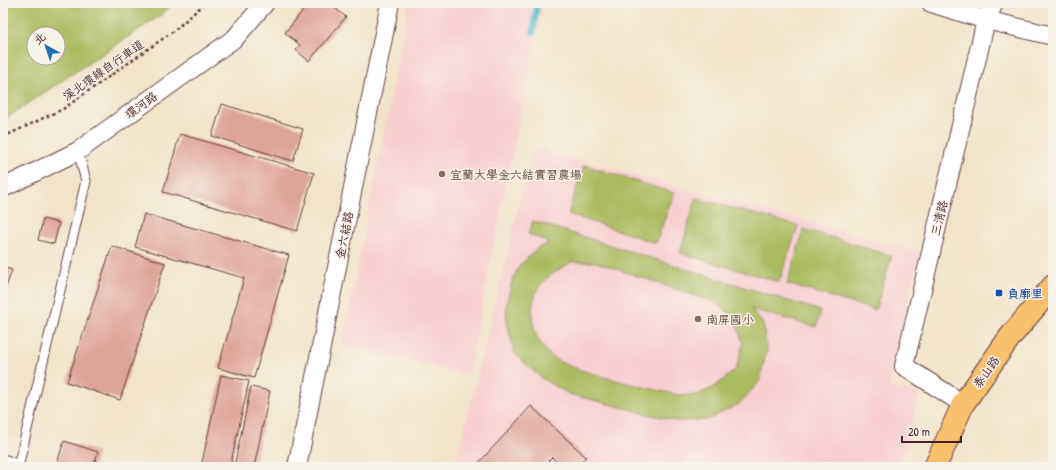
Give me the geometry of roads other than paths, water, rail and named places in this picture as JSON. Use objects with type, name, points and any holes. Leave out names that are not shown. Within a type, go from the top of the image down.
[{"type":"main road","name":"泰山路","points":[[935,467],[963,404],[1010,337],[1053,286]]},
{"type":"street","name":"環河路","points":[[3,188],[78,151],[235,38],[265,3]]},
{"type":"street","name":"金六結路","points":[[297,467],[390,3]]},
{"type":"street","points":[[931,3],[986,20],[1053,36]]},
{"type":"street","name":"三清路","points":[[963,404],[904,366],[986,20],[994,3]]},
{"type":"lane","points":[[3,460],[18,465],[86,181],[78,151]]},
{"type":"waterway","points":[[533,32],[537,3]]},
{"type":"place","name":"宜蘭大學金六結實習農場","points":[[442,174]]},
{"type":"place","name":"負廓里","points":[[999,293]]},
{"type":"place","name":"南屏國小","points":[[698,319]]}]
